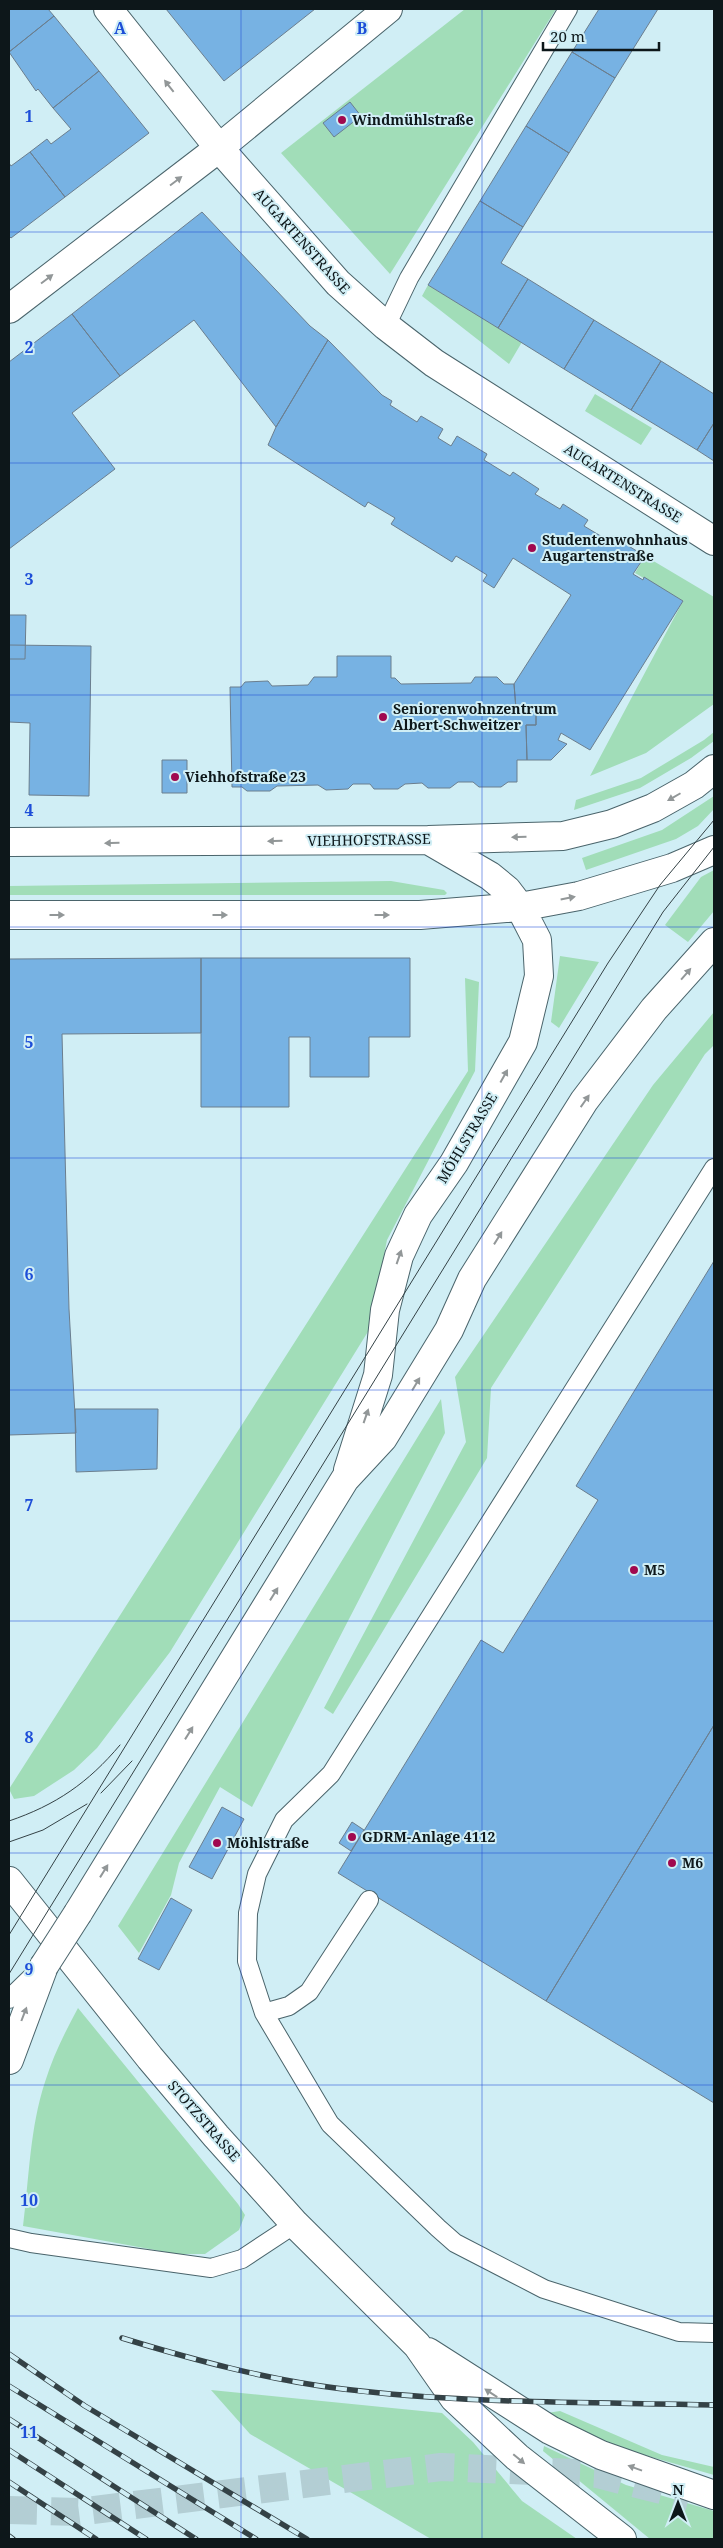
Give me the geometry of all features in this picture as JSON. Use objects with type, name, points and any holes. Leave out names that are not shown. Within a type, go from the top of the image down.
[{"type":"main road","name":"AUGARTENSTRASSE","points":[[108,9],[218,148],[338,283],[386,326],[434,363],[714,541]]},
{"type":"main road","points":[[9,309],[218,148],[388,9]]},
{"type":"main road","name":"VIEHHOFSTRASSE","points":[[9,842],[428,840],[563,836],[612,824],[653,808],[694,785],[714,770]]},
{"type":"main road","name":"MÖHLSTRASSE","points":[[345,1478],[378,1375],[385,1310],[398,1256],[418,1214],[454,1164],[523,1042],[538,976],[537,940],[520,907],[507,890],[490,876],[428,840]]},
{"type":"main road","points":[[9,915],[420,915],[520,907],[579,896],[672,868],[714,850]]},
{"type":"main road","name":"MÖHLSTRASSE","points":[[9,2060],[44,1966],[345,1478],[383,1438],[449,1330],[472,1279],[584,1101],[654,1010],[714,942]]},
{"type":"main road","name":"STOTZSTRASSE","points":[[9,1881],[150,2058],[295,2224],[417,2345]]},
{"type":"main road","points":[[417,2345],[559,2434],[601,2456],[714,2495]]},
{"type":"main road","points":[[417,2345],[454,2398],[503,2444],[622,2539]]},
{"type":"lane","points":[[386,326],[409,278],[568,9]]},
{"type":"lane","points":[[714,1168],[331,1774],[284,1820],[257,1874],[248,1913],[247,1960],[264,2013],[330,2124],[456,2243],[544,2289],[679,2332],[714,2333]]},
{"type":"lane","points":[[264,2013],[289,2006],[309,1992],[370,1900]]},
{"type":"lane","points":[[9,1999],[44,1966]]},
{"type":"lane","points":[[9,2238],[31,2243],[211,2268],[242,2260],[295,2224]]},
{"type":"green space","points":[[465,9],[556,9],[390,274],[281,153]]},
{"type":"green space","points":[[428,285],[522,342],[509,364],[422,296]]},
{"type":"green space","points":[[595,394],[652,428],[641,445],[585,411]]},
{"type":"green space","points":[[645,556],[714,597],[714,704],[646,753],[590,776],[683,601],[635,573]]},
{"type":"green space","points":[[714,732],[714,741],[691,758],[640,788],[574,810],[576,800],[641,778]]},
{"type":"green space","points":[[714,796],[714,809],[698,826],[676,839],[586,870],[582,858],[662,830]]},
{"type":"green space","points":[[714,870],[714,911],[688,942],[665,925],[701,877]]},
{"type":"green space","points":[[391,881],[444,890],[447,893],[445,895],[9,895],[9,886]]},
{"type":"green space","points":[[560,956],[599,962],[559,1028],[551,1022]]},
{"type":"green space","points":[[465,978],[479,982],[475,1071],[387,1240],[369,1330],[170,1652],[97,1748],[74,1770],[34,1796],[14,1799],[9,1789],[468,1071]]},
{"type":"green space","points":[[714,1012],[714,1045],[705,1054],[491,1388],[487,1458],[333,1714],[324,1708],[466,1442],[455,1377],[653,1085]]},
{"type":"green space","points":[[441,1399],[445,1433],[252,1807],[220,1787],[179,1863],[171,1895],[139,1953],[118,1926]]},
{"type":"green space","points":[[78,2008],[245,2215],[239,2230],[205,2254],[177,2254],[23,2226],[33,2135],[40,2099],[48,2072]]},
{"type":"green space","points":[[211,2390],[442,2413],[473,2442],[522,2501],[577,2539],[431,2539],[250,2434]]},
{"type":"green space","points":[[560,2411],[662,2455],[714,2467],[714,2475],[620,2448],[547,2413]]},
{"type":"green space","points":[[544,2446],[626,2485],[714,2511],[714,2539],[650,2539],[543,2451]]},
{"type":"building","points":[[9,9],[48,9],[54,16],[9,52]]},
{"type":"building","points":[[166,9],[315,9],[224,81]]},
{"type":"building","points":[[599,9],[658,9],[615,78],[572,52]]},
{"type":"building","points":[[54,16],[99,71],[53,108],[38,89],[36,91],[9,52]]},
{"type":"building","points":[[572,52],[615,78],[569,153],[526,126]]},
{"type":"building","points":[[99,71],[149,133],[65,197],[30,152],[47,139],[51,144],[71,129],[53,108]]},
{"type":"building","name":"Windmühlstraße","points":[[350,102],[361,116],[334,137],[323,123]]},
{"type":"building","points":[[526,126],[569,153],[523,227],[480,201]]},
{"type":"building","points":[[30,152],[65,197],[11,238],[9,236],[9,163],[11,166]]},
{"type":"building","points":[[480,201],[523,227],[501,263],[528,279],[498,328],[428,285]]},
{"type":"building","points":[[202,212],[310,326],[328,340],[276,427],[194,320],[120,376],[72,314]]},
{"type":"building","points":[[528,279],[594,320],[564,369],[498,328]]},
{"type":"building","points":[[72,314],[120,376],[72,413],[115,469],[9,549],[9,362]]},
{"type":"building","points":[[594,320],[661,361],[631,410],[564,369]]},
{"type":"building","name":"Studentenwohnhaus Augartenstraße","points":[[328,340],[382,395],[392,401],[390,405],[417,422],[421,416],[443,429],[438,438],[451,446],[457,436],[487,454],[484,460],[510,476],[513,472],[539,489],[535,494],[560,509],[563,504],[588,520],[584,526],[609,541],[612,536],[645,556],[633,574],[643,580],[644,577],[683,601],[590,750],[561,733],[558,740],[567,744],[551,760],[527,760],[526,725],[536,725],[536,710],[516,709],[514,684],[571,595],[513,558],[494,588],[483,581],[487,575],[456,556],[452,562],[391,524],[395,518],[368,502],[365,507],[268,445],[276,427]]},
{"type":"building","points":[[661,361],[714,394],[714,423],[697,450],[631,410]]},
{"type":"building","points":[[714,423],[714,461],[697,450]]},
{"type":"building","points":[[9,615],[26,615],[25,659],[9,659]]},
{"type":"building","points":[[9,645],[91,646],[89,796],[29,795],[30,723],[9,722]]},
{"type":"building","name":"Seniorenwohnzentrum Albert-Schweitzer","points":[[337,656],[391,656],[391,678],[395,678],[401,684],[471,683],[475,677],[497,677],[504,684],[514,684],[516,709],[536,710],[536,725],[526,725],[527,760],[517,760],[517,782],[508,782],[501,787],[479,787],[473,782],[458,782],[450,788],[428,788],[422,783],[405,784],[398,789],[374,789],[370,784],[353,784],[348,789],[326,790],[318,785],[277,786],[270,791],[247,791],[242,787],[232,787],[230,687],[241,687],[245,682],[268,681],[272,686],[308,685],[314,677],[337,677]]},
{"type":"building","name":"Viehhofstraße 23","points":[[162,760],[187,760],[187,793],[162,793]]},
{"type":"building","points":[[201,958],[410,958],[410,1037],[369,1037],[369,1077],[310,1077],[310,1037],[289,1037],[289,1107],[201,1107]]},
{"type":"building","points":[[201,958],[201,1033],[62,1034],[69,1309],[76,1433],[9,1435],[9,959]]},
{"type":"building","name":"M5","points":[[714,1261],[714,1725],[546,2001],[338,1873],[481,1640],[503,1653],[598,1500],[576,1486]]},
{"type":"building","points":[[75,1409],[158,1409],[157,1469],[76,1472]]},
{"type":"building","name":"M6","points":[[714,1725],[714,2103],[546,2001]]},
{"type":"building","name":"Möhlstraße","points":[[222,1807],[244,1819],[212,1879],[189,1867]]},
{"type":"building","name":"GDRM-Anlage 4112","points":[[352,1822],[364,1830],[351,1851],[339,1843]]},
{"type":"building","points":[[171,1898],[192,1910],[159,1970],[138,1959]]},
{"type":"tunnel","points":[[9,2510],[78,2512],[441,2467],[597,2474],[689,2497]]},
{"type":"tram line","points":[[9,1935],[608,963],[660,885],[714,820]]},
{"type":"tram line","points":[[9,1974],[663,912],[714,847]]},
{"type":"tram line","points":[[9,1821],[42,1808],[70,1791],[96,1771],[120,1745]]},
{"type":"tram line","points":[[101,1793],[132,1761]]},
{"type":"tram line","points":[[9,1842],[43,1830],[87,1804]]},
{"type":"railway","points":[[122,2338],[231,2368],[343,2389],[482,2400],[714,2405]]},
{"type":"railway","points":[[9,2354],[85,2406],[307,2539]]},
{"type":"railway","points":[[9,2386],[256,2539]]},
{"type":"railway","points":[[9,2419],[196,2539]]},
{"type":"railway","points":[[9,2450],[146,2539]]},
{"type":"railway","points":[[9,2482],[96,2539]]},
{"type":"railway","points":[[9,2536],[13,2539]]},
{"type":"place","name":"Windmühlstraße","points":[[342,120]]},
{"type":"place","name":"Studentenwohnhaus Augartenstraße","points":[[532,548]]},
{"type":"place","name":"Seniorenwohnzentrum Albert-Schweitzer","points":[[383,717]]},
{"type":"place","name":"Viehhofstraße 23","points":[[175,777]]},
{"type":"place","name":"M5","points":[[634,1570]]},
{"type":"place","name":"GDRM-Anlage 4112","points":[[352,1837]]},
{"type":"place","name":"Möhlstraße","points":[[217,1843]]},
{"type":"place","name":"M6","points":[[672,1863]]}]
